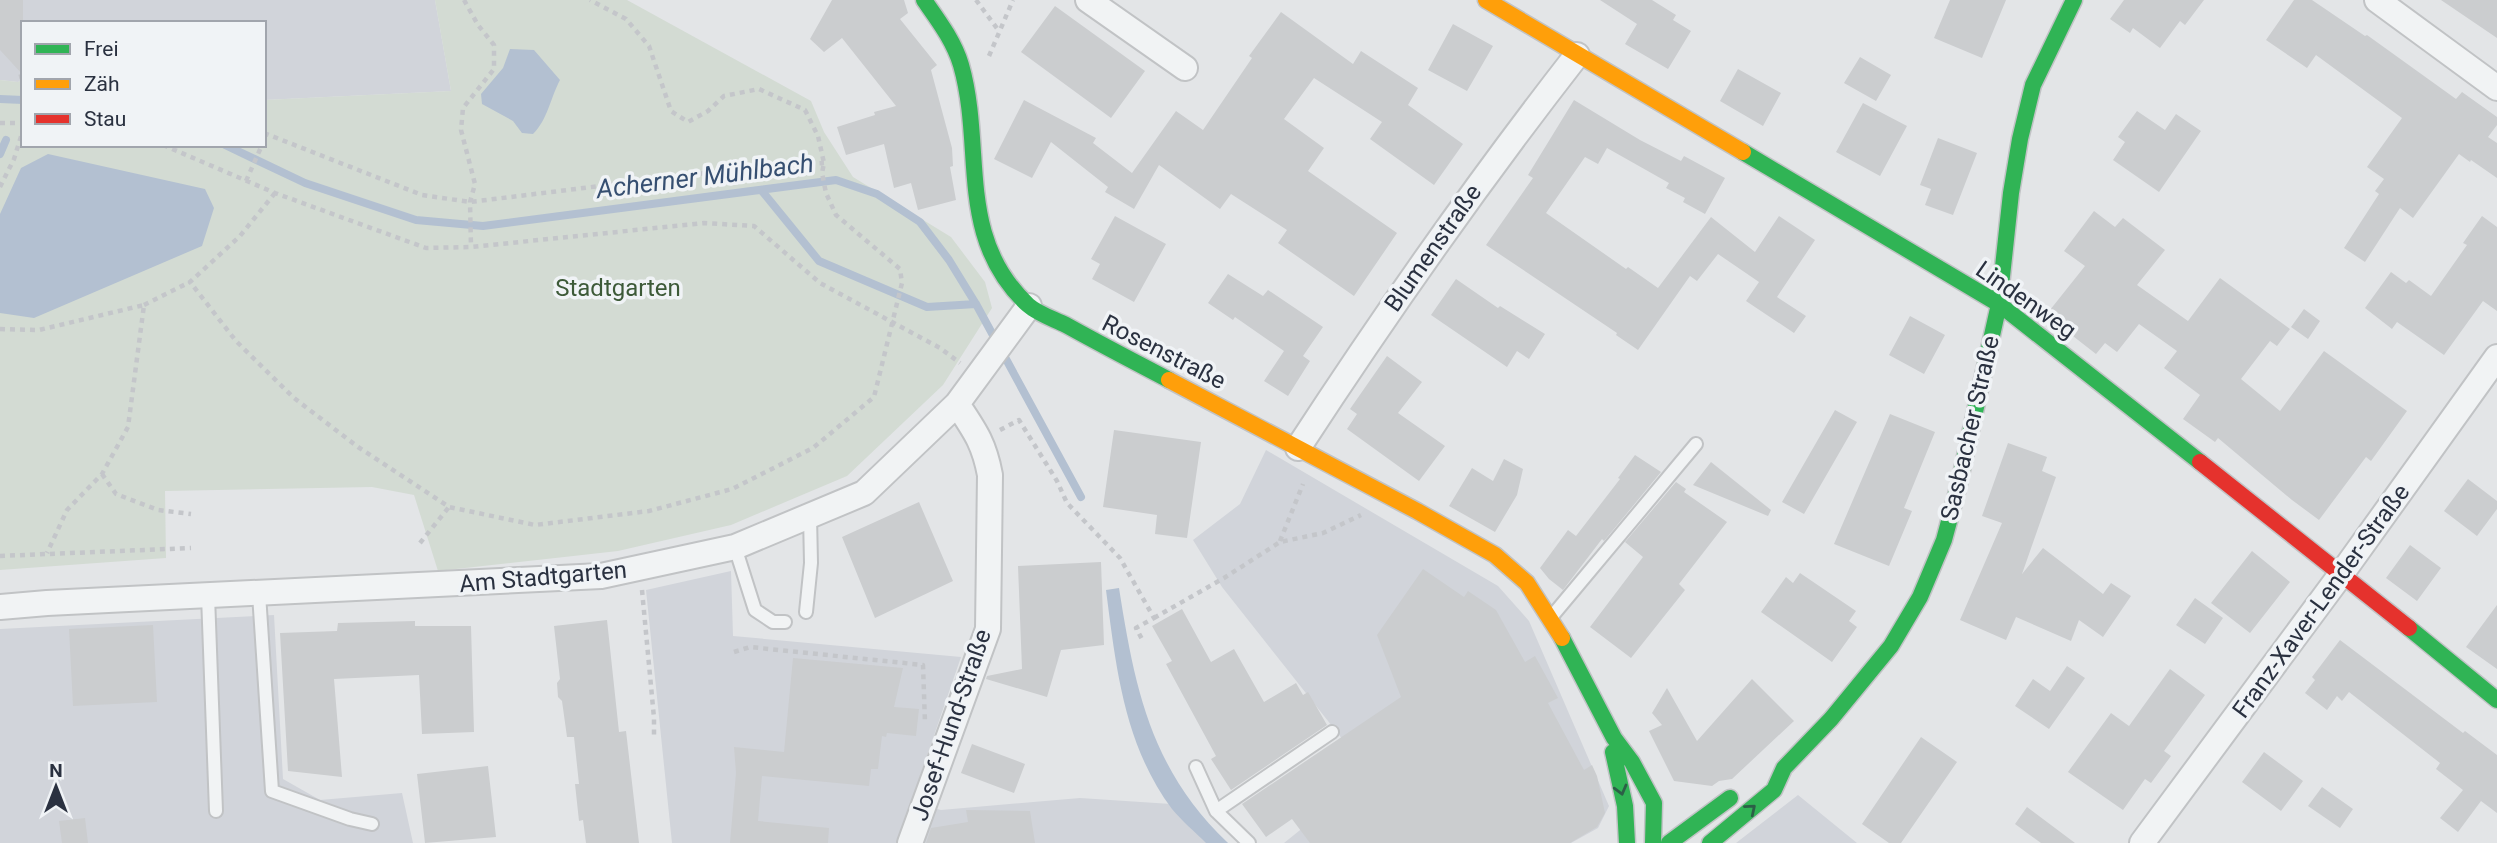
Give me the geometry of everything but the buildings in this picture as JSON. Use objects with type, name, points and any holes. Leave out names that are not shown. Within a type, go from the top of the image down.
[{"type":"street","name":"Rosenstraße","points":[[924,0],[947,35],[960,62],[968,97],[981,226],[996,264],[1029,306],[1382,492],[1495,555],[1527,583],[1551,618],[1614,738],[1632,762],[1654,803],[1653,843]]},
{"type":"street","points":[[1088,0],[1185,68]]},
{"type":"street","name":"Lindenweg","points":[[1486,0],[1999,303],[2342,573],[2497,700]]},
{"type":"street","points":[[2377,0],[2497,88]]},
{"type":"street","name":"Sasbacher Straße","points":[[1710,843],[1774,790],[1784,768],[1831,719],[1891,646],[1920,597],[1944,540],[1958,488],[1999,303],[2020,139],[2033,85],[2069,1]]},
{"type":"street","name":"Blumenstraße","points":[[1306,452],[1380,323],[1496,159],[1577,55]]},
{"type":"street","name":"Am Stadtgarten","points":[[0,607],[588,577],[735,548],[864,493],[957,404],[1029,306]]},
{"type":"street","name":"Franz-Xaver-Lender-Straße","points":[[2142,843],[2342,573],[2497,357]]},
{"type":"street","name":"Josef-Hund-Straße","points":[[910,843],[988,629],[990,475],[981,439],[957,404]]},
{"type":"street","name":"Rosenstraße","points":[[1614,738],[1613,759],[1625,806],[1627,843]]},
{"type":"street","points":[[1763,773],[1784,768]]},
{"type":"street","points":[[1669,843],[1743,788]]},
{"type":"street","points":[[1654,803],[1686,817],[1704,818]]},
{"type":"lane","points":[[1551,618],[1696,444]]},
{"type":"lane","points":[[807,612],[811,563],[810,516]]},
{"type":"lane","points":[[735,548],[755,610],[773,622],[785,622]]},
{"type":"lane","points":[[258,594],[272,791],[350,819],[372,824]]},
{"type":"lane","points":[[208,596],[216,811]]},
{"type":"lane","points":[[1216,811],[1332,733]]},
{"type":"lane","points":[[1196,767],[1216,811],[1249,843]]},
{"type":"path","points":[[464,0],[478,25],[494,45],[494,69],[463,108],[461,130],[475,184],[470,202],[471,247]]},
{"type":"path","points":[[190,282],[236,341],[294,398],[358,447],[449,507],[535,525],[649,510],[732,489],[813,448],[874,397],[902,283],[900,269],[836,215],[826,193],[822,173],[824,163],[818,136],[805,110],[759,89],[724,96],[708,111],[688,122],[671,111],[649,46],[626,19],[590,0]]},
{"type":"path","points":[[976,0],[999,31]]},
{"type":"path","points":[[989,56],[1013,0]]},
{"type":"path","points":[[0,123],[21,123]]},
{"type":"path","points":[[0,187],[14,159],[21,136]]},
{"type":"path","points":[[266,136],[422,195],[470,202],[746,168],[824,163]]},
{"type":"path","points":[[168,147],[246,181],[426,248],[471,247],[704,223],[754,226],[820,283],[982,369]]},
{"type":"path","points":[[246,181],[261,147]]},
{"type":"path","points":[[0,328],[39,330],[144,305],[190,282],[240,236],[275,192]]},
{"type":"path","points":[[47,553],[67,510],[102,474],[128,427],[144,305]]},
{"type":"path","points":[[981,439],[1019,420],[1057,481],[1067,503],[1120,558],[1154,618]]},
{"type":"path","points":[[1280,542],[1306,452]]},
{"type":"path","points":[[102,474],[116,494],[158,510],[191,514]]},
{"type":"path","points":[[1143,641],[1136,628],[1224,578],[1280,542],[1323,533],[1367,512],[1382,492]]},
{"type":"path","points":[[420,543],[449,507]]},
{"type":"path","points":[[0,556],[191,548]]},
{"type":"path","points":[[639,568],[654,718],[653,735]]},
{"type":"path","points":[[734,652],[750,648],[923,665],[926,726],[949,736]]},
{"type":"shaded area","points":[[0,0],[435,0],[451,91],[266,100],[266,21],[21,21],[21,80],[0,80]]},
{"type":"shaded area","points":[[1266,450],[1498,586],[1529,621],[1609,806],[1598,828],[1571,843],[1284,843],[1370,774],[1222,587],[1193,540],[1240,504]]},
{"type":"shaded area","points":[[731,571],[733,636],[961,657],[911,802],[941,810],[1080,798],[1171,804],[1228,843],[672,843],[646,590]]},
{"type":"shaded area","points":[[274,615],[283,779],[320,800],[402,793],[413,843],[0,843],[0,629]]},
{"type":"shaded area","points":[[1798,795],[1857,843],[1736,843]]},
{"type":"green space","name":"Stadtgarten","points":[[435,0],[627,0],[811,101],[824,132],[853,177],[951,237],[985,282],[992,308],[943,385],[847,476],[731,525],[618,551],[438,571],[414,495],[372,487],[165,491],[166,558],[0,570],[0,80],[21,80],[21,147],[266,147],[266,100],[451,91]]},
{"type":"water","points":[[510,49],[534,50],[560,80],[545,115],[533,134],[522,133],[513,121],[482,104],[481,94],[503,68]]},
{"type":"water","points":[[48,154],[205,189],[214,208],[202,246],[34,318],[0,313],[0,214],[21,168]]},
{"type":"water","points":[[1119,588],[1140,694],[1164,757],[1181,787],[1228,843],[1206,843],[1184,822],[1172,809],[1143,759],[1125,704],[1110,619],[1106,590]]},
{"type":"waterway","name":"Acherner Mühlbach","points":[[0,99],[21,100]]},
{"type":"waterway","points":[[0,154],[6,140]]},
{"type":"waterway","name":"Acherner Mühlbach","points":[[229,147],[305,183],[416,220],[483,226],[836,180],[877,194],[920,222],[949,260],[976,304],[1081,497]]},
{"type":"waterway","points":[[762,191],[819,261],[927,307],[976,304]]},
{"type":"traffic: fast","points":[[924,0],[950,39],[961,65],[968,97],[981,221],[990,251],[1005,279],[1036,311],[1169,380]]},
{"type":"traffic: fast","points":[[1710,843],[1774,790],[1784,768],[1831,719],[1891,646],[1920,597],[1944,540],[1999,304],[2011,193],[2033,85],[2074,0]]},
{"type":"traffic: fast","points":[[1743,152],[1999,304],[2200,462]]},
{"type":"traffic: fast","points":[[2409,628],[2497,700]]},
{"type":"traffic: fast","points":[[1562,638],[1614,738],[1632,762],[1654,803],[1653,843]]},
{"type":"traffic: fast","points":[[1613,752],[1625,806],[1627,843]]},
{"type":"traffic: fast","points":[[1669,843],[1730,798]]},
{"type":"traffic: slow","points":[[1486,0],[1743,152]]},
{"type":"traffic: slow","points":[[1169,380],[1495,555],[1527,583],[1562,638]]},
{"type":"traffic: jam","points":[[2200,462],[2409,628]]}]
